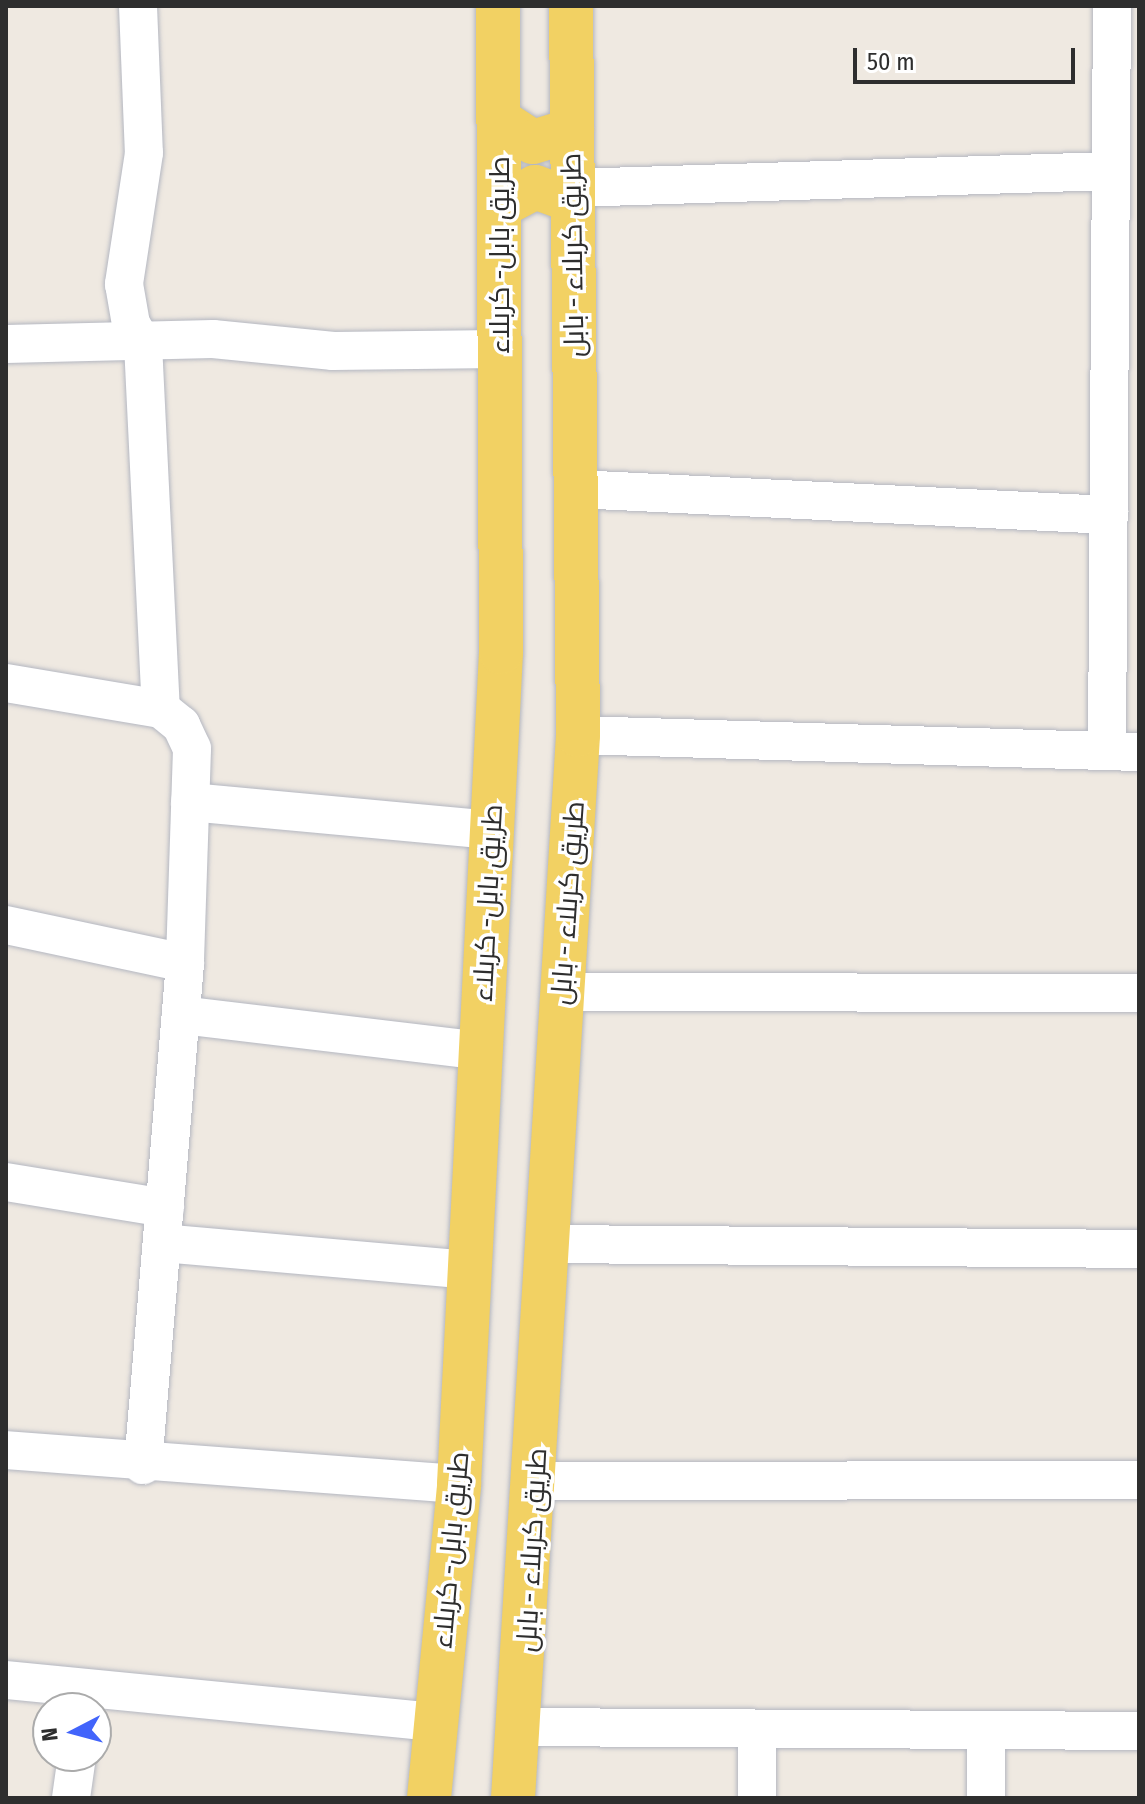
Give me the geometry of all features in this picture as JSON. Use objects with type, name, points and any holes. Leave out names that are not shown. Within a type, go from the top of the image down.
[{"type":"main road","name":"طريق بابل- كربلاء","points":[[429,1798],[459,1484],[501,652],[498,6]]},
{"type":"main road","name":"طريق كربلاء - بابل","points":[[513,1798],[522,1727],[578,735],[571,6]]},
{"type":"main road","points":[[499,120],[533,142],[572,130]]},
{"type":"main road","points":[[500,206],[535,187],[573,195]]},
{"type":"street","points":[[138,6],[144,153],[124,284],[131,324],[143,344],[161,709]]},
{"type":"street","points":[[578,735],[1123,752],[1109,515],[1112,6]]},
{"type":"street","points":[[573,195],[1111,171]]},
{"type":"street","points":[[6,344],[500,349]]},
{"type":"street","points":[[576,489],[1109,515]]},
{"type":"street","points":[[6,683],[161,709],[181,725],[192,749],[185,963],[143,1465]]},
{"type":"street","points":[[190,802],[492,830]]},
{"type":"street","points":[[6,925],[185,963]]},
{"type":"street","points":[[562,992],[1139,993]]},
{"type":"street","points":[[181,1015],[481,1051]]},
{"type":"street","points":[[6,1182],[163,1225],[470,1270]]},
{"type":"street","points":[[548,1244],[1139,1249]]},
{"type":"street","points":[[6,1450],[143,1465],[459,1484]]},
{"type":"street","points":[[535,1481],[1139,1480]]},
{"type":"street","points":[[6,1680],[56,1692]]},
{"type":"street","points":[[112,1701],[436,1722]]},
{"type":"street","points":[[522,1727],[1139,1731]]},
{"type":"street","points":[[757,1729],[757,1798]]},
{"type":"street","points":[[986,1730],[986,1798]]},
{"type":"street","points":[[71,1798],[75,1772]]}]
